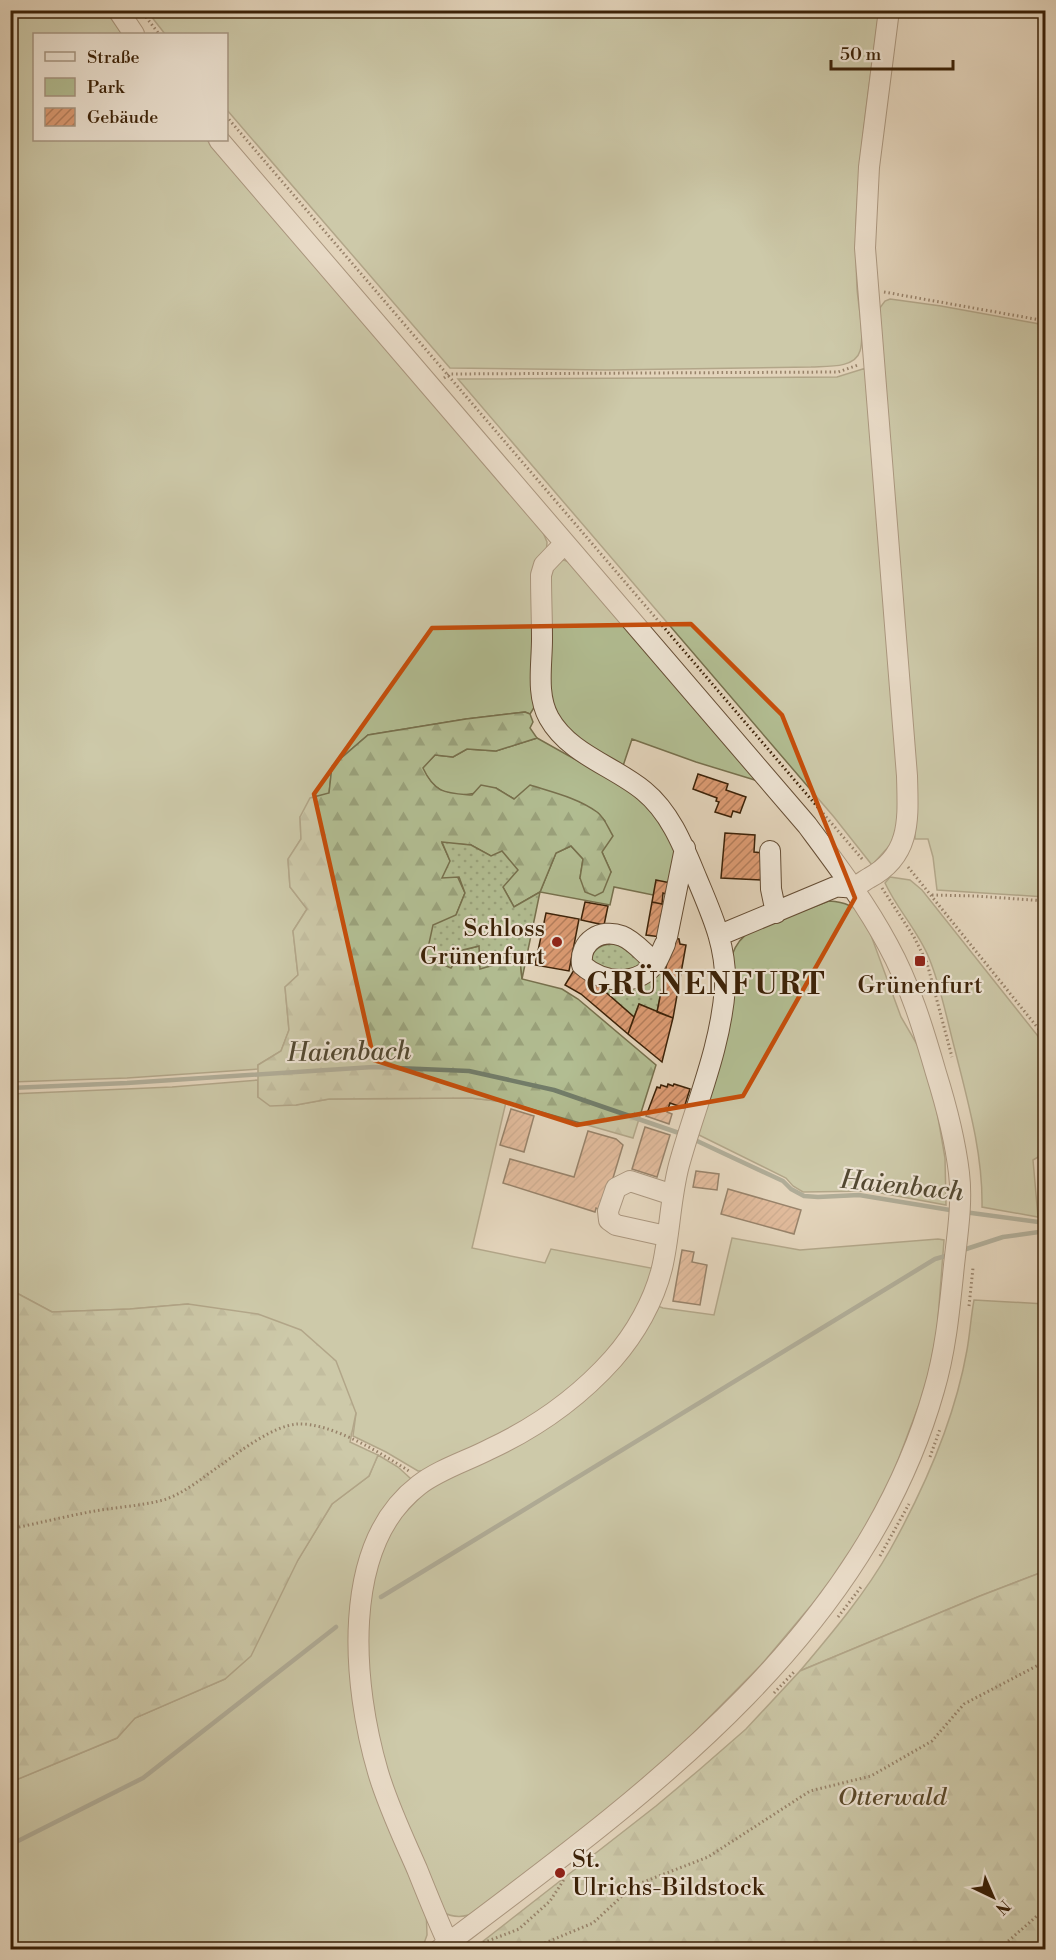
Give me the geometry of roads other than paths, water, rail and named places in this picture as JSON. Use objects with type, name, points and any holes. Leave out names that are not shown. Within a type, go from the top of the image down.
[{"type":"street","points":[[118,10],[133,33]]},
{"type":"street","points":[[720,935],[835,887],[853,886],[882,870],[903,844],[907,824],[907,776],[865,248],[865,210],[873,128],[889,10]]},
{"type":"street","points":[[220,141],[432,387],[807,825],[853,886],[887,943],[919,1014],[947,1109],[959,1175],[959,1201],[947,1326],[937,1377],[912,1454],[876,1529],[851,1568],[786,1653],[707,1736],[575,1847],[444,1946],[378,1772],[366,1715],[358,1650],[358,1626],[373,1552],[390,1515],[403,1499],[423,1482],[513,1438],[535,1424],[585,1385],[613,1359],[632,1335],[645,1312],[662,1270],[678,1168],[721,1023],[725,966],[720,935],[685,848],[668,819],[647,793],[578,748],[557,730],[547,715],[542,692],[541,575],[548,560],[565,543]]},
{"type":"street","points":[[656,963],[666,941],[685,848]]},
{"type":"street","points":[[770,851],[771,889],[776,913]]},
{"type":"street","points":[[673,906],[686,896],[696,897],[711,909]]},
{"type":"street","points":[[666,1236],[616,1225],[609,1220],[608,1211],[616,1188],[630,1181],[673,1195]]},
{"type":"waterway","name":"Haienbach","points":[[10,1088],[373,1067],[469,1071],[554,1090],[679,1133]]},
{"type":"waterway","name":"Haienbach","points":[[695,1140],[783,1181],[791,1189],[804,1196],[859,1195],[956,1211]]},
{"type":"waterway","name":"Haienbach","points":[[964,1212],[1046,1223]]},
{"type":"waterway","points":[[960,1251],[1003,1237],[1046,1231]]},
{"type":"waterway","points":[[381,1597],[935,1259],[949,1255]]},
{"type":"waterway","points":[[10,1845],[143,1778],[336,1627]]},
{"type":"place","name":"Schloss Grünenfurt","points":[[557,942]]},
{"type":"place","name":"Grünenfurt","points":[[920,961]]},
{"type":"place","name":"St. Ulrichs-Bildstock","points":[[560,1873]]},
{"type":"district","name":"GRÜNENFURT","points":[[706,984]]},
{"type":"park label","name":"Otterwald","points":[[892,1797]]}]
